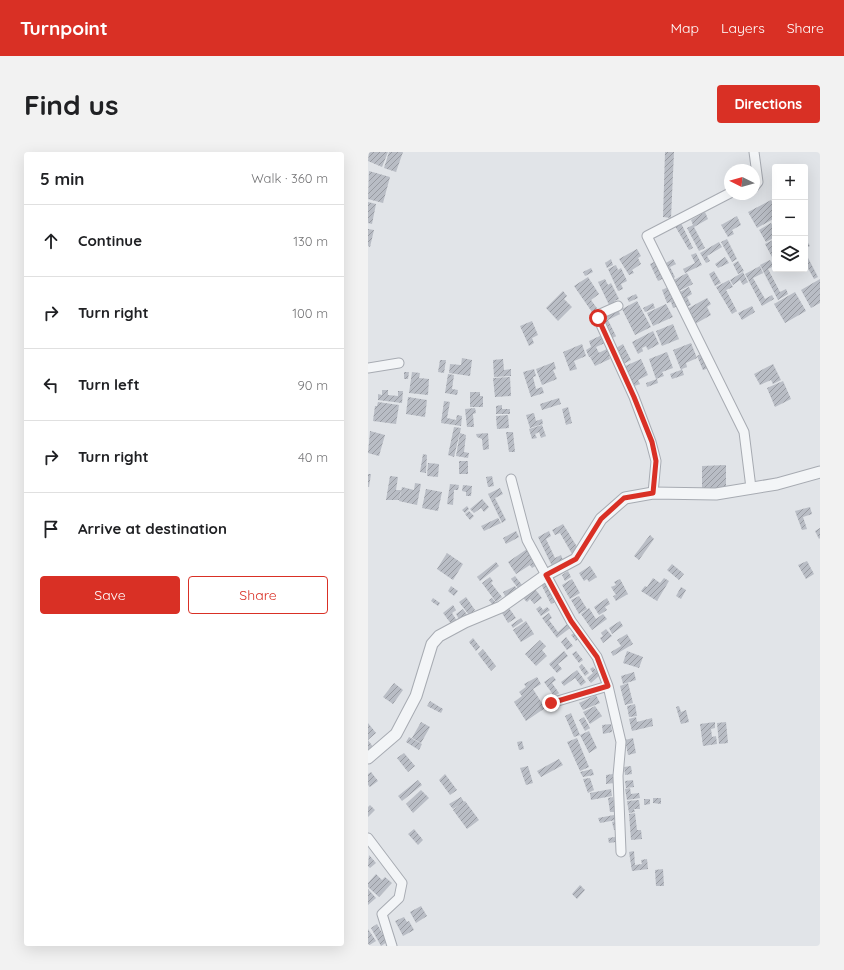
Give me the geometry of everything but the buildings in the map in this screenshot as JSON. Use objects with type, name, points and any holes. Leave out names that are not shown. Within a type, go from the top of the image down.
[{"type":"street","points":[[754,152],[756,164]]},
{"type":"street","points":[[724,196],[647,236],[744,432],[751,488]]},
{"type":"street","points":[[618,306],[600,314],[598,318],[634,397],[652,442],[656,461],[653,493]]},
{"type":"street","points":[[368,368],[398,363]]},
{"type":"street","points":[[368,758],[396,734],[416,696],[432,644],[439,636],[465,622],[501,607],[546,575],[576,559],[601,519],[624,498],[653,493],[716,494],[776,484],[820,472]]},
{"type":"street","points":[[511,479],[527,540],[571,621],[597,657],[608,686],[621,742],[618,776],[621,852]]},
{"type":"street","points":[[551,703],[608,686]]},
{"type":"street","points":[[368,838],[402,883],[399,898],[382,914],[392,946]]},
{"type":"route","points":[[551,703],[608,686],[597,657],[571,621],[546,575],[576,559],[601,519],[624,498],[653,493],[656,461],[652,442],[634,397],[598,318]]}]
